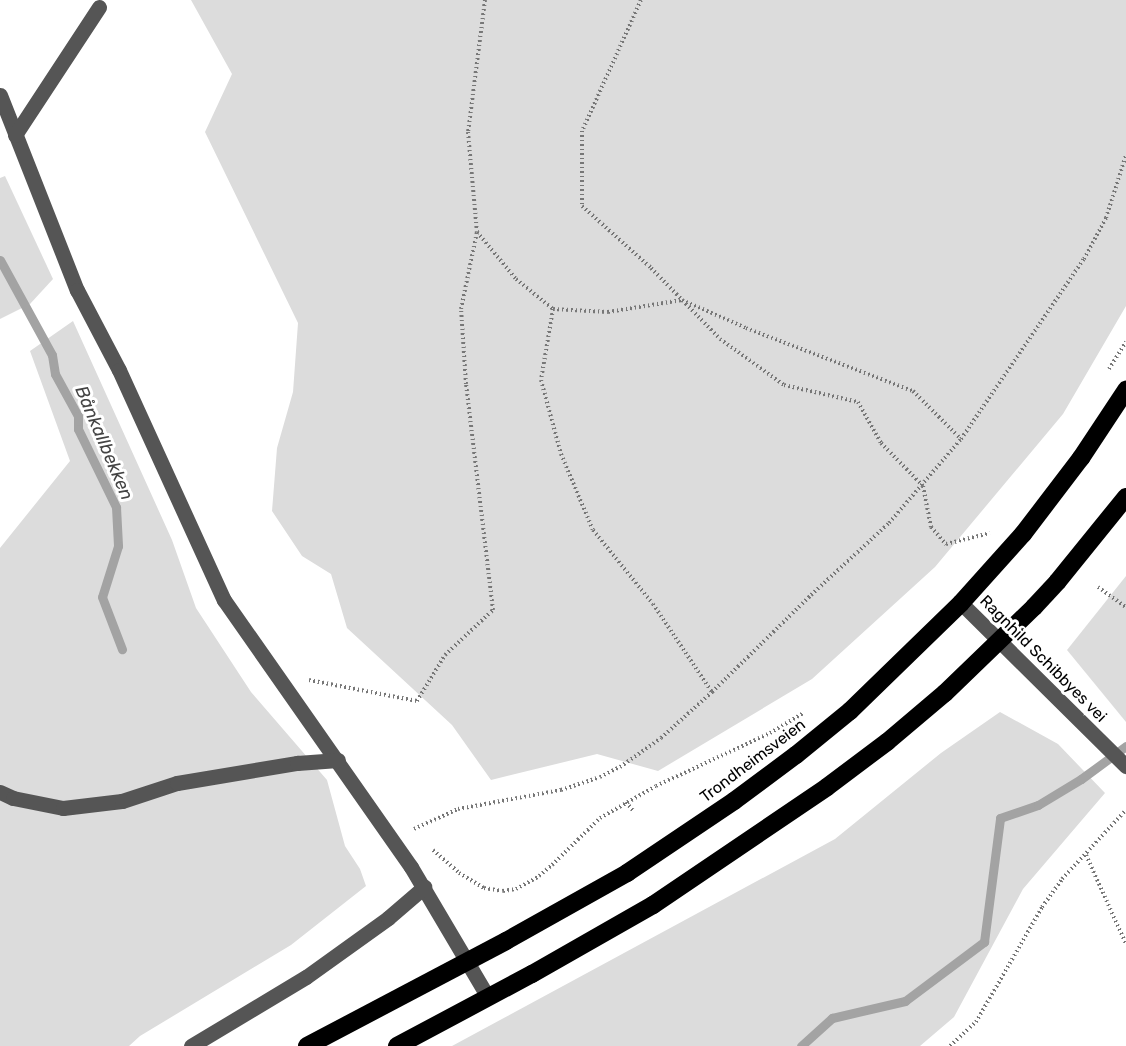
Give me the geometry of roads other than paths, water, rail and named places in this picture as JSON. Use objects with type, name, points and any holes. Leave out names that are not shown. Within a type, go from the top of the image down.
[{"type":"highway","name":"Trondheimsveien","points":[[307,1046],[468,962],[627,873],[734,801],[850,711],[961,603],[1023,534],[1081,458],[1126,390]]},
{"type":"highway","points":[[397,1046],[653,905],[827,787],[936,700],[999,641],[1058,581],[1126,497]]},
{"type":"street","points":[[15,135],[99,7]]},
{"type":"street","points":[[0,99],[77,290],[129,391],[224,600],[394,841],[424,887],[488,997]]},
{"type":"street","name":"Ragnhild Schibbyes vei","points":[[961,603],[1126,766]]},
{"type":"street","points":[[0,792],[13,798],[63,808],[122,801],[177,783],[297,763],[338,760]]},
{"type":"street","points":[[190,1046],[306,977],[388,918],[424,887]]},
{"type":"waterway","name":"Bånkallbekken","points":[[0,260],[52,355],[55,374],[78,416],[78,429],[116,507],[118,546],[102,597],[122,649]]},
{"type":"waterway","points":[[801,1046],[832,1018],[905,1001],[984,942],[1000,818],[1038,805],[1081,779],[1126,746]]}]
